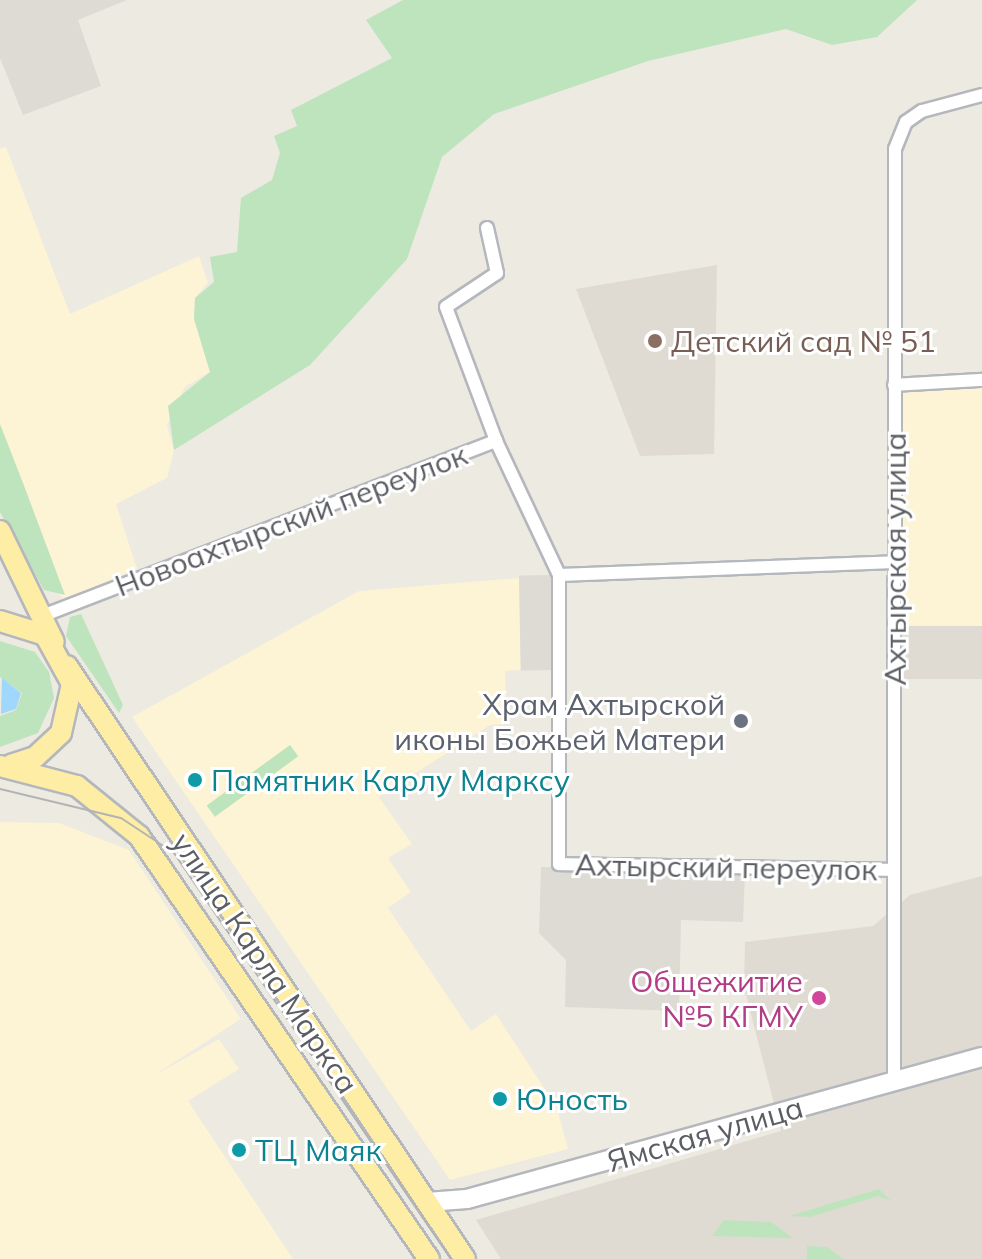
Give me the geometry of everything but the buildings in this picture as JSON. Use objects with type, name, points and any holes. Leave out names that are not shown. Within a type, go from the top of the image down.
[{"type":"main road","points":[[0,531],[55,646]]},
{"type":"main road","points":[[0,621],[32,628],[55,646]]},
{"type":"main road","name":"улица Карла Маркса","points":[[55,646],[465,1259]]},
{"type":"main road","points":[[1,767],[35,757],[61,733],[72,702],[67,666]]},
{"type":"main road","name":"улица Карла Маркса","points":[[1,767],[77,786],[139,836],[429,1259]]},
{"type":"main road","name":"Ямская улица","points":[[427,1202],[481,1195],[982,1057]]},
{"type":"street","name":"Ахтырская улица","points":[[894,1081],[894,385],[898,135],[922,111],[982,95]]},
{"type":"street","name":"Новоахтырский переулок","points":[[42,616],[496,441],[446,307],[497,273],[487,228]]},
{"type":"street","points":[[894,385],[982,380]]},
{"type":"street","name":"Ахтырский переулок","points":[[496,441],[559,575],[559,864],[894,870]]},
{"type":"street","points":[[559,575],[895,562]]},
{"type":"shaded area","points":[[0,0],[127,0],[78,20],[101,86],[23,115],[0,58]]},
{"type":"shaded area","points":[[6,147],[70,314],[199,256],[208,283],[195,298],[194,318],[210,372],[185,387],[167,425],[174,450],[167,478],[116,504],[137,569],[63,600],[0,488],[0,149]]},
{"type":"shaded area","name":"Детский сад № 51","points":[[717,265],[714,454],[640,456],[576,289]]},
{"type":"shaded area","points":[[903,387],[982,387],[982,626],[903,626]]},
{"type":"shaded area","points":[[553,575],[555,670],[521,671],[519,576]]},
{"type":"shaded area","points":[[519,578],[521,670],[505,671],[507,724],[490,725],[379,797],[412,844],[388,858],[411,892],[388,908],[471,1031],[496,1014],[557,1108],[568,1149],[450,1180],[132,717],[359,591]]},
{"type":"shaded area","points":[[900,626],[982,626],[982,679],[900,679]]},
{"type":"shaded area","points":[[0,822],[59,823],[129,850],[241,1019],[155,1075],[219,1039],[239,1069],[188,1101],[293,1259],[0,1259]]},
{"type":"shaded area","points":[[541,867],[745,872],[743,922],[681,920],[679,1011],[565,1007],[566,960],[539,933]]},
{"type":"shaded area","points":[[982,876],[982,1259],[501,1259],[476,1220],[781,1131],[744,987],[745,942],[873,926],[910,895]]},
{"type":"green space","points":[[403,0],[917,0],[877,37],[832,45],[786,29],[648,61],[494,114],[442,157],[407,259],[310,365],[174,450],[168,406],[210,372],[194,319],[195,298],[214,282],[210,257],[237,252],[241,198],[272,180],[280,153],[274,136],[297,126],[291,110],[392,58],[366,20]]},
{"type":"green space","points":[[0,424],[65,595],[44,590],[0,512]]},
{"type":"green space","points":[[81,614],[123,705],[119,713],[66,636],[70,617]]},
{"type":"green space","points":[[0,641],[35,652],[49,672],[54,698],[38,733],[0,747],[0,716],[16,710],[22,693],[0,677]]},
{"type":"green space","points":[[290,745],[298,756],[215,817],[207,806]]},
{"type":"green space","points":[[879,1189],[891,1201],[878,1196],[810,1217],[789,1216]]},
{"type":"green space","points":[[724,1220],[771,1222],[793,1238],[712,1236]]},
{"type":"green space","points":[[807,1246],[827,1247],[843,1259],[807,1259]]},
{"type":"water","points":[[2,678],[21,693],[16,709],[1,714]]},
{"type":"tram line","points":[[0,789],[121,818],[174,853],[451,1259]]},
{"type":"place","name":"Детский сад № 51","points":[[655,341]]},
{"type":"place","name":"Храм Ахтырской иконы Божьей Матери","points":[[741,721]]},
{"type":"place","name":"Памятник Карлу Марксу","points":[[195,780]]},
{"type":"place","name":"Общежитие №5 КГМУ","points":[[819,998]]},
{"type":"place","name":"Юность","points":[[500,1099]]},
{"type":"place","name":"ТЦ Маяк","points":[[239,1150]]}]
